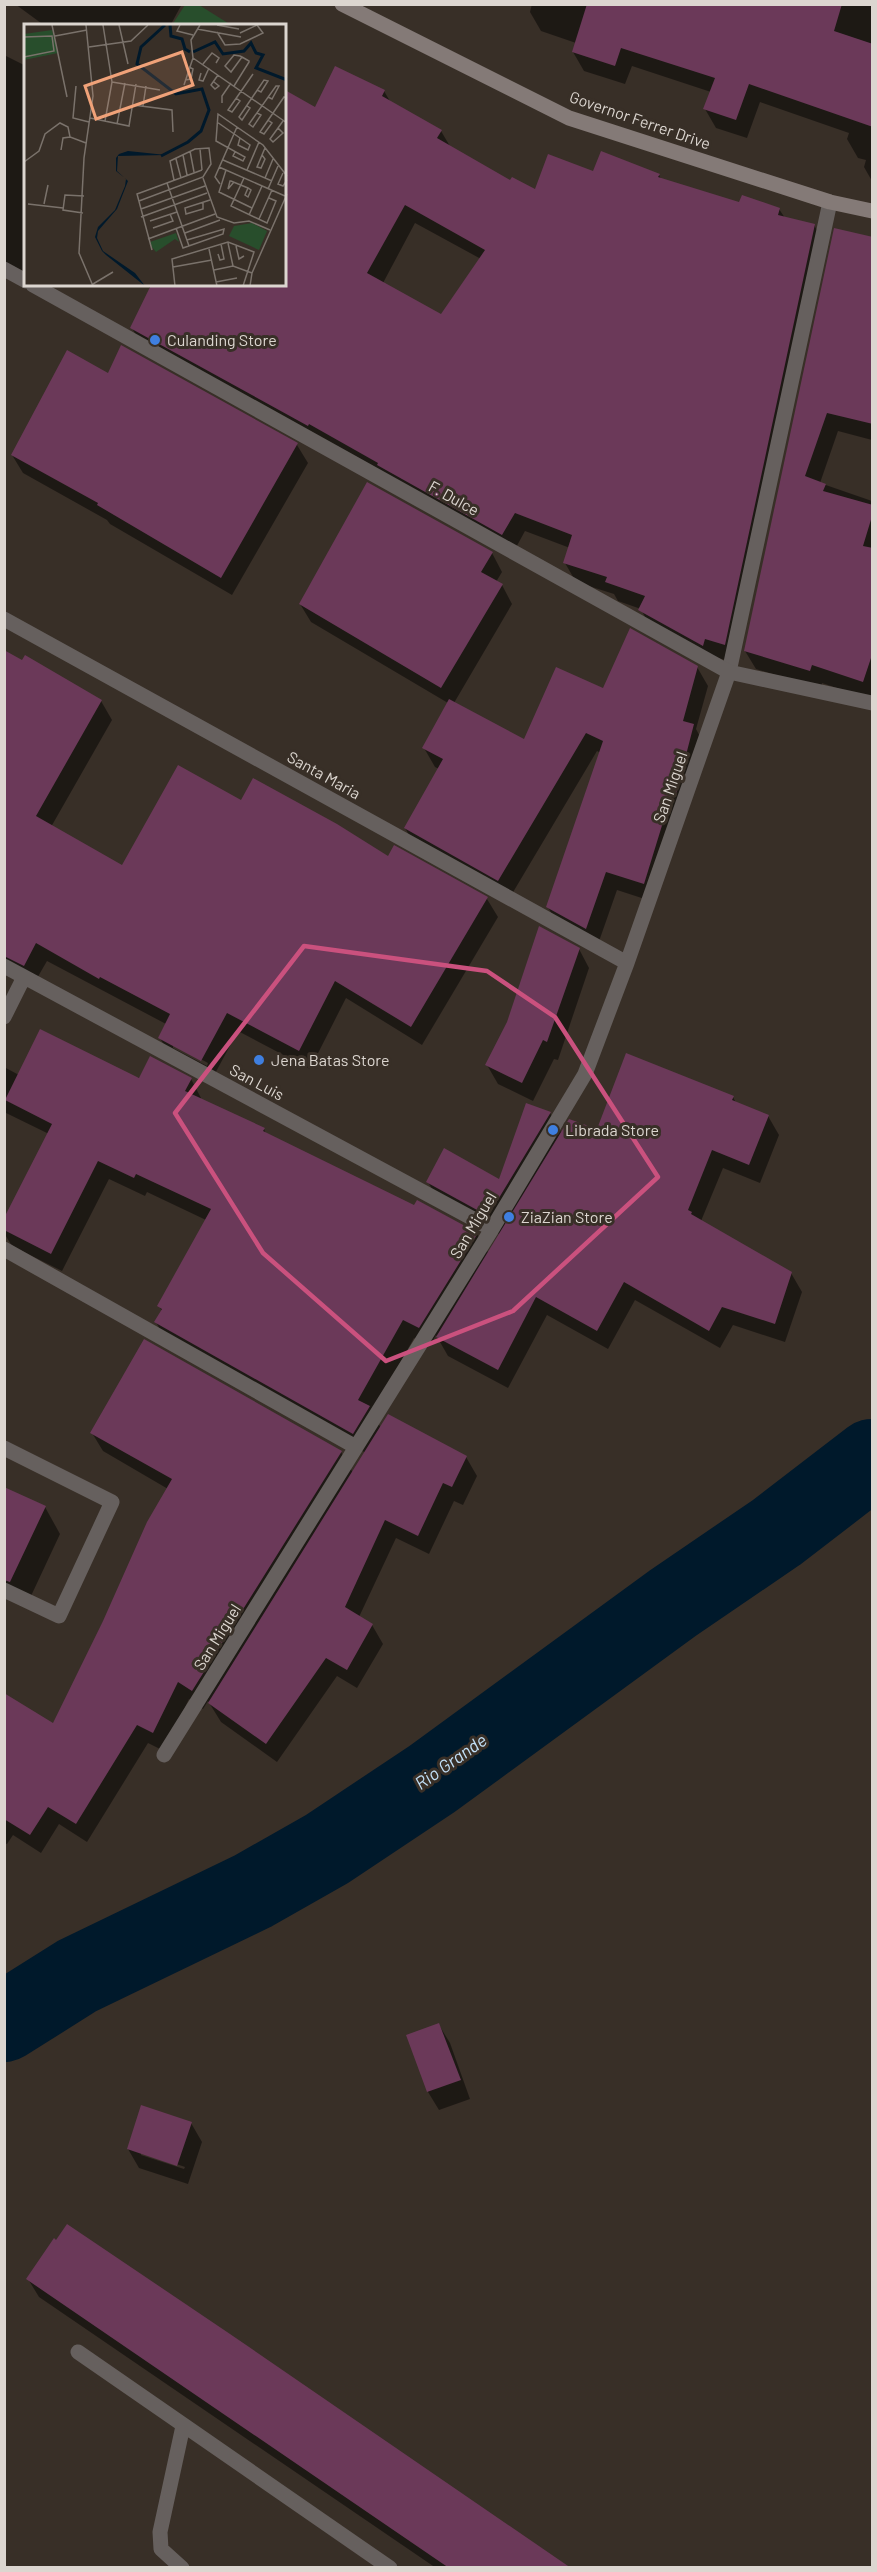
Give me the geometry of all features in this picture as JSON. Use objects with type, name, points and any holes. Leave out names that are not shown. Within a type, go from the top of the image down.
[{"type":"main road","name":"Governor Ferrer Drive","points":[[342,4],[569,118],[830,202],[873,211]]},
{"type":"street","name":"San Miguel","points":[[164,1755],[492,1229],[585,1074],[627,963],[729,672],[830,202]]},
{"type":"street","points":[[4,269],[24,280]]},
{"type":"street","name":"F. Dulce","points":[[35,286],[729,672],[873,703]]},
{"type":"street","name":"Santa Maria","points":[[4,618],[627,963]]},
{"type":"street","name":"San Luis","points":[[4,966],[492,1229]]},
{"type":"street","points":[[4,1017],[24,977]]},
{"type":"street","points":[[4,1249],[356,1447]]},
{"type":"street","points":[[4,1448],[112,1502],[59,1616],[4,1590]]},
{"type":"street","points":[[78,2352],[390,2568]]},
{"type":"street","points":[[182,2568],[161,2549],[160,2532],[183,2426]]},
{"type":"highlighted area","points":[[304,946],[487,971],[555,1017],[658,1177],[513,1311],[386,1361],[263,1253],[175,1113]]},
{"type":"green space","points":[[185,5],[199,5],[229,24],[173,24]]},
{"type":"building","points":[[587,4],[842,4],[834,31],[873,44],[873,127],[749,84],[736,120],[703,109],[715,78],[621,48],[615,66],[572,52]]},
{"type":"building","points":[[335,66],[385,90],[382,96],[442,130],[437,138],[510,180],[512,177],[535,189],[548,154],[593,171],[601,151],[660,174],[658,177],[739,202],[742,195],[780,208],[778,215],[815,224],[725,645],[705,639],[703,646],[638,610],[645,596],[605,582],[607,577],[563,563],[572,535],[515,513],[502,535],[309,424],[308,426],[130,328],[151,286],[286,286],[286,91],[315,107]],"holes":[[[405,205],[485,250],[441,314],[367,273]]]},
{"type":"building","points":[[834,228],[873,237],[873,424],[827,413],[805,476],[826,484],[823,491],[873,505],[873,513],[863,546],[873,548],[873,652],[863,682],[812,665],[810,671],[744,651]]},
{"type":"building","points":[[121,345],[298,443],[221,578],[97,505],[98,503],[11,455],[67,350],[108,373]]},
{"type":"building","points":[[367,482],[493,552],[481,572],[503,584],[441,688],[299,604]]},
{"type":"building","points":[[630,628],[698,666],[683,721],[694,724],[676,794],[672,793],[644,884],[606,872],[586,929],[546,907],[603,741],[586,733],[498,881],[404,828],[443,759],[422,748],[449,699],[524,739],[556,667],[603,688]]},
{"type":"building","points":[[4,650],[22,660],[25,655],[102,700],[36,816],[122,865],[178,765],[241,800],[253,778],[337,824],[388,856],[394,845],[488,897],[411,1027],[335,981],[299,1051],[227,1013],[201,1061],[158,1038],[170,1014],[100,977],[99,979],[36,943],[24,966],[4,956]]},
{"type":"building","points":[[539,926],[580,948],[547,1042],[543,1040],[522,1083],[485,1065],[507,1022]]},
{"type":"building","points":[[40,1029],[139,1078],[150,1056],[192,1078],[185,1091],[265,1128],[263,1131],[414,1205],[417,1200],[478,1233],[419,1328],[403,1320],[358,1400],[370,1406],[353,1434],[154,1322],[162,1309],[157,1306],[211,1209],[136,1174],[134,1178],[98,1161],[51,1254],[4,1230],[4,1218],[52,1124],[5,1100]]},
{"type":"building","points":[[626,1053],[734,1096],[732,1100],[769,1115],[749,1165],[712,1150],[688,1210],[692,1212],[691,1214],[792,1272],[775,1324],[722,1307],[709,1331],[624,1282],[597,1331],[536,1297],[498,1370],[436,1337],[569,1119],[597,1129]]},
{"type":"building","points":[[526,1103],[551,1112],[488,1216],[426,1182],[444,1148],[499,1179]]},
{"type":"building","points":[[144,1339],[342,1451],[192,1691],[178,1682],[153,1733],[137,1725],[76,1824],[48,1807],[30,1835],[4,1819],[4,1693],[53,1723],[103,1621],[147,1522],[172,1479],[90,1433]]},
{"type":"building","points":[[388,1414],[467,1456],[452,1487],[443,1483],[418,1536],[385,1520],[345,1607],[373,1624],[347,1670],[326,1658],[266,1744],[208,1703]]},
{"type":"building","points":[[4,1487],[46,1506],[10,1582],[4,1580]]},
{"type":"building","points":[[439,2023],[461,2080],[427,2092],[406,2035]]},
{"type":"building","points":[[141,2105],[192,2122],[177,2166],[127,2149]]},
{"type":"building","points":[[67,2224],[571,2568],[449,2568],[26,2279],[54,2238],[56,2240]]},
{"type":"waterway","name":"Rio Grande","points":[[4,2022],[77,1976],[253,1891],[327,1849],[432,1779],[673,1603],[777,1532],[872,1459]]},
{"type":"place","name":"Culanding Store","points":[[155,340]]},
{"type":"place","name":"Jena Batas Store","points":[[259,1060]]},
{"type":"place","name":"Librada Store","points":[[553,1130]]},
{"type":"place","name":"ZiaZian Store","points":[[509,1217]]}]
